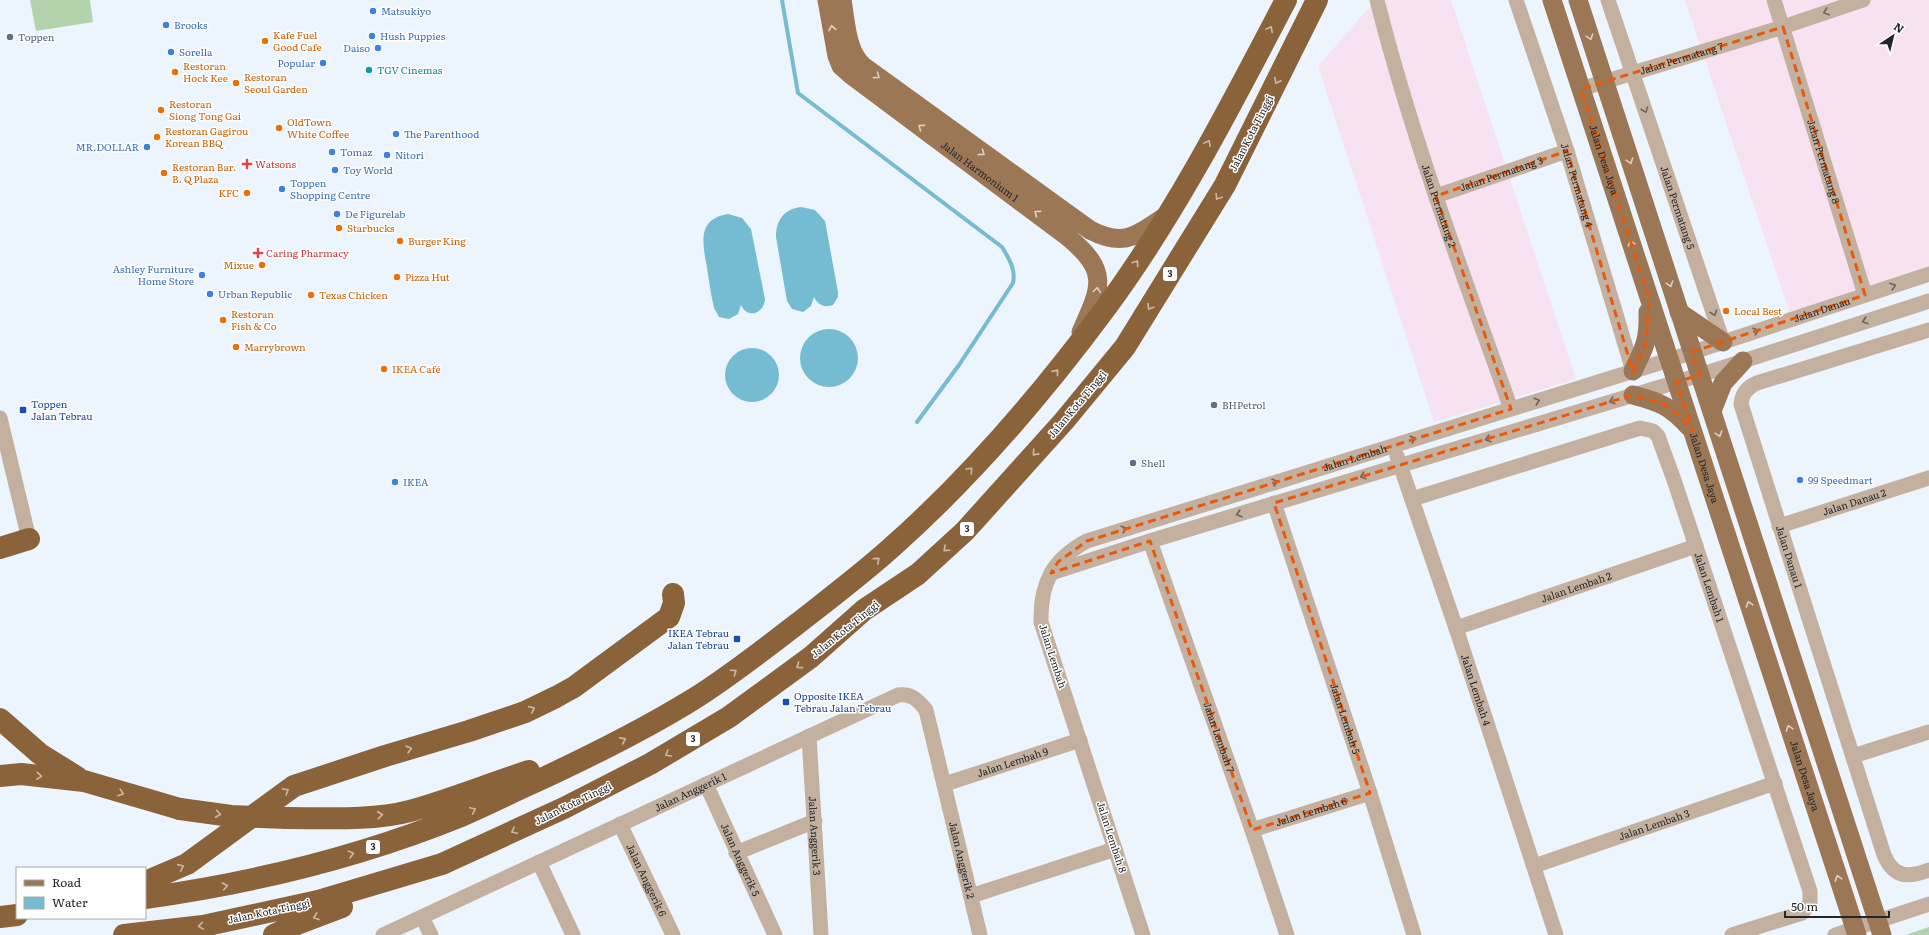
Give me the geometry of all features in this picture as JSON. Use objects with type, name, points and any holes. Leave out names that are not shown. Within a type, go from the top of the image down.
[{"type":"highway","name":"3","points":[[146,898],[210,889],[268,876],[366,850],[461,816],[627,738],[694,699],[748,662],[858,576],[938,504],[980,460],[1027,407],[1108,306],[1169,214],[1286,0]]},
{"type":"highway","name":"Jalan Kota Tinggi","points":[[124,935],[203,926],[318,901],[442,864],[564,808],[650,764],[729,717],[811,657],[864,610],[918,574],[965,531],[1064,421],[1125,347],[1225,185],[1317,0]]},
{"type":"highway","points":[[0,548],[29,539]]},
{"type":"highway","points":[[146,882],[187,864],[294,786],[525,712],[556,697],[574,687],[668,617],[674,603],[673,594]]},
{"type":"highway","points":[[0,701],[32,747]]},
{"type":"highway","points":[[0,719],[32,747],[59,767],[84,781]]},
{"type":"highway","points":[[0,776],[21,774],[84,781],[180,809],[231,816],[334,818],[378,816],[409,811],[544,766],[588,757]]},
{"type":"highway","points":[[274,935],[297,924],[381,893],[442,864]]},
{"type":"highway","points":[[0,917],[16,915]]},
{"type":"main road","name":"Jalan Harmonium 1","points":[[826,0],[837,56],[842,66],[850,75],[1068,237],[1088,254],[1096,270],[1098,287],[1096,298],[1072,352]]},
{"type":"main road","name":"Jalan Harmonium 1","points":[[842,0],[851,49],[855,58],[862,66],[1090,230],[1108,238],[1124,239],[1136,234],[1169,214]]},
{"type":"main road","name":"Jalan Desa Jaya","points":[[1552,0],[1856,932]]},
{"type":"main road","points":[[1578,0],[1880,928]]},
{"type":"main road","points":[[1633,371],[1646,344],[1649,332],[1649,298]]},
{"type":"main road","points":[[1679,312],[1723,342]]},
{"type":"main road","points":[[1712,411],[1723,383],[1743,361]]},
{"type":"main road","points":[[1633,395],[1664,404],[1676,413],[1693,431]]},
{"type":"street","name":"Jalan Permatang 2","points":[[1377,0],[1389,47],[1436,196],[1511,409]]},
{"type":"street","name":"Jalan Permatang 4","points":[[1516,0],[1567,151],[1633,371]]},
{"type":"street","name":"Jalan Permatang 5","points":[[1608,0],[1723,342]]},
{"type":"street","name":"Jalan Permatang 8","points":[[1774,0],[1864,295]]},
{"type":"street","name":"Jalan Permatang 7","points":[[1581,89],[1783,27],[1863,0]]},
{"type":"street","name":"Jalan Permatang 3","points":[[1436,196],[1567,151]]},
{"type":"street","name":"Jalan Danau","points":[[1669,360],[1929,274]]},
{"type":"street","points":[[1676,382],[1700,376],[1929,301]]},
{"type":"street","name":"Jalan Danau 1","points":[[1929,330],[1757,383],[1748,388],[1743,394],[1741,404],[1887,862],[1897,872],[1908,875],[1914,876],[1929,870]]},
{"type":"street","name":"Jalan Lembah","points":[[1080,740],[1041,622],[1042,593],[1051,573],[1064,557],[1087,541],[1669,360]]},
{"type":"street","name":"Jalan Lembah","points":[[1051,573],[1274,503],[1676,382]]},
{"type":"street","points":[[0,418],[29,539]]},
{"type":"street","name":"Jalan Lembah 1","points":[[1412,499],[1640,428],[1646,428],[1653,431],[1660,441],[1696,546],[1810,891],[1810,903],[1802,913],[1732,935]]},
{"type":"street","name":"Jalan Lembah 4","points":[[1394,445],[1456,628],[1556,935]]},
{"type":"street","name":"Jalan Danau 2","points":[[1779,526],[1929,478]]},
{"type":"street","name":"Jalan Lembah 5","points":[[1274,503],[1370,793],[1414,935]]},
{"type":"street","name":"Jalan Lembah 7","points":[[1150,541],[1252,830],[1287,935]]},
{"type":"street","name":"Jalan Lembah 2","points":[[1456,628],[1696,546]]},
{"type":"street","name":"Jalan Anggerik 1","points":[[383,935],[898,695],[909,695],[926,710],[945,784]]},
{"type":"street","points":[[1853,756],[1929,732]]},
{"type":"street","name":"Jalan Anggerik 3","points":[[809,736],[821,935]]},
{"type":"street","name":"Jalan Lembah 9","points":[[945,784],[1080,740]]},
{"type":"street","name":"Jalan Lembah 8","points":[[1080,740],[1143,935]]},
{"type":"street","name":"Jalan Lembah 3","points":[[1534,866],[1775,783]]},
{"type":"street","name":"Jalan Anggerik 5","points":[[706,784],[736,853],[775,935]]},
{"type":"street","name":"Jalan Anggerik 2","points":[[945,784],[980,935]]},
{"type":"street","name":"Jalan Lembah 6","points":[[1252,830],[1370,793]]},
{"type":"street","points":[[736,853],[815,820]]},
{"type":"street","name":"Jalan Anggerik 6","points":[[620,824],[673,935]]},
{"type":"street","points":[[971,896],[1115,849]]},
{"type":"street","points":[[539,862],[573,935]]},
{"type":"street","points":[[1835,935],[1880,928],[1929,904]]},
{"type":"street","points":[[422,917],[431,935]]},
{"type":"highlighted area","points":[[1783,27],[1865,295],[1692,352],[1700,375],[1676,382],[1693,431],[1676,413],[1664,404],[1633,395],[1274,503],[1370,793],[1252,830],[1150,541],[1051,573],[1058,562],[1087,541],[1511,409],[1436,196],[1567,151],[1633,372],[1646,344],[1649,298],[1581,89]]},
{"type":"shaded area","points":[[1376,0],[1451,0],[1576,379],[1434,422],[1318,66]]},
{"type":"shaded area","points":[[1685,0],[1929,0],[1929,269],[1791,317]]},
{"type":"green space","points":[[30,0],[90,0],[93,22],[36,31]]},
{"type":"green space","points":[[1929,927],[1929,935],[1906,935]]},
{"type":"water","points":[[801,207],[815,210],[825,221],[838,292],[838,297],[833,305],[822,305],[817,302],[814,297],[811,306],[803,312],[792,309],[787,301],[776,237],[776,231],[782,216],[790,210]]},
{"type":"water","points":[[728,214],[742,218],[751,229],[765,299],[762,308],[759,311],[755,313],[747,312],[741,305],[738,314],[729,319],[719,317],[714,308],[703,242],[706,227],[711,221]]},
{"type":"water","points":[[823,329],[835,329],[850,337],[858,352],[858,364],[850,379],[835,387],[823,387],[808,379],[800,364],[800,352],[808,337]]},
{"type":"water","points":[[752,348],[762,350],[771,356],[777,365],[779,375],[777,385],[771,394],[762,400],[752,402],[742,400],[733,394],[727,385],[725,375],[727,365],[733,356],[742,350]]},
{"type":"waterway","points":[[782,0],[798,93],[1002,247],[1013,269],[1013,283],[959,365],[917,422]]},
{"type":"place","name":"Matsukiyo","points":[[373,11]]},
{"type":"place","name":"Brooks","points":[[166,25]]},
{"type":"place","name":"Hush Puppies","points":[[372,36]]},
{"type":"place","name":"Toppen","points":[[10,37]]},
{"type":"place","name":"Kafe Fuel Good Cafe","points":[[265,41]]},
{"type":"place","name":"Daiso","points":[[378,48]]},
{"type":"place","name":"Sorella","points":[[171,52]]},
{"type":"place","name":"Popular","points":[[323,63]]},
{"type":"place","name":"TGV Cinemas","points":[[369,70]]},
{"type":"place","name":"Restoran Hock Kee","points":[[175,72]]},
{"type":"place","name":"Restoran Seoul Garden","points":[[236,83]]},
{"type":"place","name":"Restoran Siong Tong Gai","points":[[161,110]]},
{"type":"place","name":"OldTown White Coffee","points":[[279,128]]},
{"type":"place","name":"The Parenthood","points":[[396,134]]},
{"type":"place","name":"Restoran Gagirou Korean BBQ","points":[[157,137]]},
{"type":"place","name":"MR.DOLLAR","points":[[147,147]]},
{"type":"place","name":"Tomaz","points":[[332,152]]},
{"type":"place","name":"Nitori","points":[[387,155]]},
{"type":"place","name":"Watsons","points":[[247,164]]},
{"type":"place","name":"Toy World","points":[[335,170]]},
{"type":"place","name":"Restoran Bar. B. Q Plaza","points":[[164,173]]},
{"type":"place","name":"Toppen Shopping Centre","points":[[282,189]]},
{"type":"place","name":"KFC","points":[[247,193]]},
{"type":"place","name":"De Figurelab","points":[[337,214]]},
{"type":"place","name":"Starbucks","points":[[339,228]]},
{"type":"place","name":"Burger King","points":[[400,241]]},
{"type":"place","name":"Caring Pharmacy","points":[[258,253]]},
{"type":"place","name":"Mixue","points":[[262,265]]},
{"type":"place","name":"Ashley Furniture Home Store","points":[[202,275]]},
{"type":"place","name":"Pizza Hut","points":[[397,277]]},
{"type":"place","name":"Urban Republic","points":[[210,294]]},
{"type":"place","name":"Texas Chicken","points":[[311,295]]},
{"type":"place","name":"Local Best","points":[[1726,311]]},
{"type":"place","name":"Restoran Fish & Co","points":[[223,320]]},
{"type":"place","name":"Marrybrown","points":[[236,347]]},
{"type":"place","name":"IKEA Café","points":[[384,369]]},
{"type":"place","name":"BHPetrol","points":[[1214,405]]},
{"type":"place","name":"Toppen Jalan Tebrau","points":[[23,410]]},
{"type":"place","name":"Shell","points":[[1133,463]]},
{"type":"place","name":"99 Speedmart","points":[[1800,480]]},
{"type":"place","name":"IKEA","points":[[395,482]]},
{"type":"place","name":"IKEA Tebrau Jalan Tebrau","points":[[737,639]]},
{"type":"place","name":"Opposite IKEA Tebrau Jalan Tebrau","points":[[786,702]]}]
